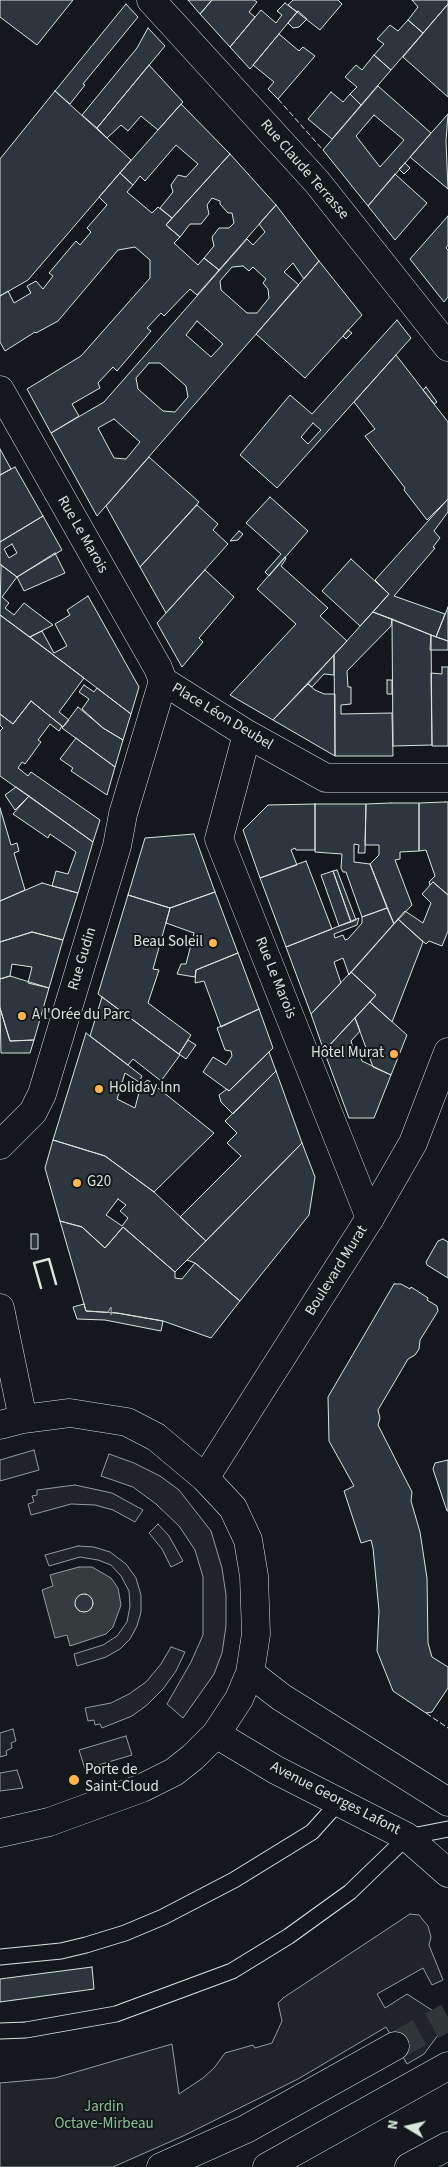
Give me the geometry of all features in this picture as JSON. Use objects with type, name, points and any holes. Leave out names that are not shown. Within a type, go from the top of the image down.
[{"type":"main road","name":"Rue Claude Terrasse","points":[[151,0],[317,182],[448,347]]},
{"type":"main road","name":"Rue Le Marois","points":[[0,390],[153,659],[163,681]]},
{"type":"main road","name":"Place Léon Deubel","points":[[117,846],[123,814],[163,681],[247,734],[326,778],[448,778]]},
{"type":"main road","name":"Rue Le Marois","points":[[247,734],[219,839],[370,1218]]},
{"type":"main road","name":"Rue Gudin","points":[[0,1145],[33,1112],[42,1094],[117,846]]},
{"type":"main road","name":"Boulevard Murat","points":[[206,1478],[370,1218],[413,1143],[448,1052]]},
{"type":"main road","points":[[0,1308],[11,1422],[70,1413],[127,1422],[156,1437],[206,1478],[233,1508],[248,1540],[254,1576],[256,1634],[250,1673],[239,1700],[216,1734],[193,1757],[174,1772],[142,1788],[49,1822],[0,1833]]},
{"type":"main road","points":[[250,1673],[282,1697],[448,1802]]},
{"type":"main road","name":"Avenue Georges Lafont","points":[[216,1734],[276,1770],[407,1837],[448,1873]]},
{"type":"main road","points":[[161,2167],[246,2129],[395,2046]]},
{"type":"main road","points":[[268,2167],[448,2066]]},
{"type":"main road","points":[[409,2167],[448,2146]]},
{"type":"lane","points":[[0,1957],[61,1951],[86,1945],[125,1933],[163,1917],[234,1880],[312,1832],[339,1802]]},
{"type":"lane","points":[[0,2031],[26,2030],[116,2014],[232,1970],[289,1936],[350,1892],[407,1837],[448,1830]]},
{"type":"green space","points":[[34,1450],[39,1470],[0,1481],[0,1460]]},
{"type":"green space","points":[[109,1454],[134,1463],[160,1476],[179,1490],[211,1531],[222,1568],[226,1595],[226,1626],[222,1653],[214,1674],[183,1718],[167,1704],[191,1662],[203,1635],[203,1577],[195,1550],[179,1526],[156,1504],[133,1487],[101,1476]]},
{"type":"green space","points":[[75,1485],[112,1493],[143,1510],[135,1522],[113,1510],[95,1505],[71,1504],[31,1515],[28,1504],[34,1502],[32,1496],[37,1495],[37,1490]]},
{"type":"green space","points":[[158,1524],[169,1536],[183,1561],[171,1567],[162,1549],[149,1533]]},
{"type":"green space","points":[[78,1546],[94,1547],[110,1552],[126,1564],[136,1578],[141,1595],[141,1612],[137,1626],[130,1639],[120,1649],[106,1657],[77,1666],[74,1654],[103,1645],[117,1636],[127,1622],[130,1606],[129,1591],[121,1576],[111,1565],[98,1560],[80,1557],[49,1566],[45,1555]]},
{"type":"green space","points":[[171,1647],[185,1652],[176,1671],[163,1689],[147,1705],[132,1716],[102,1728],[100,1724],[95,1725],[94,1720],[88,1721],[85,1708],[111,1703],[129,1694],[146,1682],[161,1664]]},
{"type":"green space","points":[[13,1729],[16,1741],[11,1743],[12,1748],[6,1751],[7,1755],[0,1757],[0,1733]]},
{"type":"green space","points":[[126,1736],[132,1755],[85,1769],[79,1750]]},
{"type":"green space","points":[[17,1770],[23,1788],[0,1791],[0,1773]]},
{"type":"green space","name":"Jardin Octave-Mirbeau","points":[[410,1914],[419,1915],[428,1926],[431,1937],[429,1945],[443,1980],[432,1985],[423,1968],[377,1994],[385,2008],[407,1994],[447,2020],[447,2023],[424,2054],[407,2064],[386,2027],[298,2079],[183,2136],[113,2167],[0,2167],[0,2083],[55,2078],[172,2044],[179,2094],[203,2078],[214,2068],[225,2053],[253,2045],[255,2048],[272,2043],[282,2021],[278,2003],[283,1998]]},
{"type":"shaded area","points":[[79,1567],[92,1567],[111,1578],[118,1588],[121,1605],[113,1627],[106,1634],[70,1646],[67,1635],[55,1638],[42,1590],[53,1586],[50,1575]],"holes":[[[86,1594],[91,1598],[93,1604],[91,1609],[85,1612],[79,1611],[75,1606],[76,1600],[80,1595]]]},
{"type":"building","points":[[0,0],[73,0],[37,45],[0,17]]},
{"type":"building","points":[[188,0],[212,0],[200,14]]},
{"type":"building","points":[[212,0],[254,0],[257,2],[249,12],[255,17],[230,47],[200,14]]},
{"type":"building","points":[[293,0],[338,0],[342,4],[320,30],[288,5]]},
{"type":"building","points":[[412,0],[448,0],[448,4],[423,33],[408,20],[418,7]]},
{"type":"building","points":[[285,3],[297,12],[250,69],[230,47],[261,10],[276,23],[282,15],[277,11]]},
{"type":"building","points":[[126,4],[138,17],[83,84],[85,85],[70,104],[55,91]]},
{"type":"building","points":[[448,4],[448,97],[403,57]]},
{"type":"building","points":[[298,11],[307,19],[299,27],[293,28],[288,23]]},
{"type":"building","points":[[408,20],[423,33],[391,70],[374,55],[384,44],[377,39],[390,25],[398,31]]},
{"type":"building","points":[[148,28],[165,46],[97,128],[82,115],[137,48]]},
{"type":"building","points":[[279,34],[299,51],[303,47],[315,56],[278,99],[268,89],[274,82],[253,65]]},
{"type":"building","points":[[374,55],[391,70],[361,105],[350,94],[357,87],[345,77],[356,65],[362,70]]},
{"type":"building","points":[[149,65],[183,102],[158,130],[141,116],[128,131],[121,125],[107,138],[97,128]]},
{"type":"building","points":[[378,86],[431,133],[368,206],[323,150]],"holes":[[[374,115],[404,140],[380,167],[356,136]]]},
{"type":"building","points":[[55,91],[131,160],[28,280],[0,296],[0,159]]},
{"type":"building","points":[[331,92],[343,102],[350,94],[361,105],[332,139],[308,119]]},
{"type":"building","points":[[181,104],[230,154],[172,218],[160,208],[173,192],[171,185],[178,175],[186,177],[198,164],[176,145],[145,181],[140,176],[133,185],[120,173]]},
{"type":"building","points":[[448,114],[446,141],[448,189],[410,157]]},
{"type":"building","points":[[230,154],[276,205],[219,270],[204,258],[214,246],[212,237],[219,228],[229,228],[234,223],[232,213],[228,213],[220,204],[220,201],[212,198],[207,205],[209,214],[201,224],[190,224],[180,237],[166,225]]},
{"type":"building","points":[[405,163],[410,168],[404,174],[399,169]]},
{"type":"building","points":[[120,173],[133,185],[127,192],[152,213],[158,207],[172,218],[166,225],[180,237],[174,243],[198,265],[204,258],[219,270],[197,295],[190,289],[164,316],[161,313],[147,328],[151,331],[117,371],[113,367],[98,383],[100,388],[72,404],[79,416],[51,433],[27,389],[81,356],[150,278],[150,260],[135,247],[118,250],[58,321],[35,332],[5,351],[0,342],[0,296],[8,291],[14,303],[31,293],[27,286],[36,281],[43,289],[53,276],[49,273],[76,241],[80,245],[91,232],[87,228],[107,205],[99,197]]},
{"type":"building","points":[[395,174],[427,203],[395,240],[368,206]]},
{"type":"building","points":[[276,205],[319,261],[304,279],[293,263],[284,272],[299,285],[97,516],[51,433],[104,402],[247,239],[253,245],[265,232],[259,224]],"holes":[[[243,266],[249,271],[253,267],[266,279],[263,283],[268,289],[269,298],[257,313],[247,313],[221,290],[220,281],[232,267]],[[197,321],[223,344],[211,357],[186,335]],[[149,363],[160,363],[186,386],[188,397],[175,412],[163,411],[138,389],[136,378]],[[114,419],[140,442],[126,459],[114,458],[98,428]]]},
{"type":"building","points":[[448,216],[448,245],[446,248],[448,250],[448,297],[444,302],[410,259]]},
{"type":"building","points":[[319,261],[362,315],[305,378],[256,334]]},
{"type":"building","points":[[397,320],[411,338],[277,488],[240,455],[290,395],[312,414]],"holes":[[[313,423],[321,430],[308,444],[301,437]]]},
{"type":"building","points":[[348,330],[352,333],[346,339],[343,336]]},
{"type":"building","points":[[396,355],[448,422],[448,499],[427,520],[365,436],[375,429],[354,402]]},
{"type":"building","points":[[426,387],[437,402],[434,404],[423,390]]},
{"type":"building","points":[[0,449],[11,469],[0,475]]},
{"type":"building","points":[[149,457],[199,502],[140,567],[106,506]]},
{"type":"building","points":[[15,467],[43,516],[0,542],[0,475]]},
{"type":"building","points":[[270,497],[308,531],[269,576],[265,572],[281,554],[246,523]]},
{"type":"building","points":[[448,499],[448,512],[434,531],[440,538],[433,547],[435,548],[394,596],[445,614],[436,637],[373,612],[389,594],[375,580]]},
{"type":"building","points":[[197,505],[218,524],[213,530],[228,544],[166,613],[140,567]]},
{"type":"building","points":[[43,516],[62,550],[17,577],[0,564],[0,542]],"holes":[[[12,544],[17,553],[9,558],[4,549]]]},
{"type":"building","points":[[239,531],[243,534],[238,540],[230,541]]},
{"type":"building","points":[[55,553],[65,573],[24,591],[17,577]]},
{"type":"building","points":[[285,557],[286,559],[281,566],[328,608],[320,616],[347,641],[273,720],[230,695],[296,624],[257,589]]},
{"type":"building","points":[[351,559],[389,594],[360,626],[322,591]]},
{"type":"building","points":[[1,565],[17,577],[2,597],[9,603],[5,608],[14,615],[24,603],[53,625],[30,637],[0,615]]},
{"type":"building","points":[[205,570],[234,597],[199,638],[203,642],[182,667],[157,623]]},
{"type":"building","points":[[88,596],[139,687],[131,714],[30,637],[42,631],[54,653],[67,646],[55,624],[70,615],[67,610]]},
{"type":"building","points":[[448,607],[448,641],[436,637]]},
{"type":"building","points":[[373,612],[392,619],[391,626],[347,671],[348,687],[351,687],[351,704],[341,705],[341,714],[392,713],[393,756],[335,756],[334,655]]},
{"type":"building","points":[[0,615],[84,678],[59,712],[69,720],[63,727],[31,701],[13,724],[0,714]]},
{"type":"building","points":[[392,619],[431,635],[432,745],[393,746]]},
{"type":"building","points":[[431,635],[448,641],[448,650],[430,650]]},
{"type":"building","points":[[334,655],[334,675],[324,674],[312,687],[308,684]]},
{"type":"building","points":[[442,667],[448,667],[448,746],[432,746],[431,673],[442,674]]},
{"type":"building","points":[[387,680],[392,680],[392,694],[387,694]]},
{"type":"building","points":[[308,684],[324,694],[335,694],[335,756],[273,720]]},
{"type":"building","points":[[84,685],[94,692],[97,688],[131,714],[123,740],[103,728],[82,709],[89,699],[79,692]]},
{"type":"building","points":[[31,701],[62,726],[59,731],[50,724],[38,740],[41,742],[25,764],[22,762],[18,768],[28,776],[31,772],[100,820],[93,842],[0,776],[0,731],[3,728],[0,725],[0,714],[13,724]]},
{"type":"building","points":[[78,707],[103,728],[123,740],[115,767],[62,728]]},
{"type":"building","points":[[76,738],[115,767],[107,795],[71,771],[73,768],[60,759]]},
{"type":"building","points":[[16,787],[29,796],[15,810],[5,795]]},
{"type":"building","points":[[29,796],[93,842],[78,893],[52,886],[56,871],[68,874],[76,852],[50,834],[48,838],[13,814]]},
{"type":"building","points":[[448,802],[448,895],[433,882],[430,885],[429,882],[435,876],[426,850],[419,851],[419,803]]},
{"type":"building","points":[[419,803],[419,851],[400,852],[400,859],[395,860],[412,905],[394,924],[370,864],[379,855],[379,845],[365,845],[366,804]]},
{"type":"building","points":[[315,804],[315,850],[296,850],[295,848],[291,850],[297,865],[260,878],[243,830],[268,805]]},
{"type":"building","points":[[315,804],[366,804],[365,853],[358,853],[359,845],[354,844],[354,862],[370,864],[387,908],[362,917],[346,872],[343,872],[341,868],[342,854],[315,852]]},
{"type":"building","points":[[0,808],[11,845],[17,843],[19,851],[14,853],[25,890],[0,901]]},
{"type":"building","points":[[194,834],[215,892],[170,908],[128,895],[145,838]]},
{"type":"building","points":[[306,861],[332,929],[286,947],[260,878]]},
{"type":"building","points":[[337,870],[356,920],[351,922],[333,871]]},
{"type":"building","points":[[333,871],[351,922],[339,926],[321,875]]},
{"type":"building","points":[[433,882],[448,895],[448,931],[442,946],[429,941],[426,944],[398,919],[405,911],[423,923],[431,903],[422,894]]},
{"type":"building","points":[[42,883],[78,893],[63,940],[32,932],[0,942],[0,901]]},
{"type":"building","name":"Beau Soleil","points":[[215,892],[238,953],[196,970],[195,977],[177,974],[181,964],[186,964],[194,933],[166,923],[170,908]]},
{"type":"building","points":[[128,895],[170,908],[153,969],[159,970],[148,1003],[191,1035],[179,1054],[98,994]]},
{"type":"building","points":[[387,908],[394,924],[349,975],[343,958],[334,962],[341,983],[311,1014],[286,947],[359,918],[357,925],[334,934],[335,938],[343,935],[345,940],[348,939],[362,923],[362,917]]},
{"type":"building","points":[[398,919],[423,942],[392,1022],[370,1002],[376,995],[351,972]]},
{"type":"building","points":[[32,932],[63,940],[49,988],[28,983],[32,967],[12,964],[10,976],[0,979],[0,942]]},
{"type":"building","points":[[238,953],[259,1009],[221,1027],[204,981],[195,983],[196,970]]},
{"type":"building","points":[[351,972],[376,995],[324,1051],[311,1014]]},
{"type":"building","name":"A l'Orée du Parc","points":[[10,976],[49,988],[34,1040],[10,1041],[0,1008],[0,979]]},
{"type":"building","points":[[102,997],[180,1055],[161,1081],[133,1059],[128,1065],[90,1036]]},
{"type":"building","points":[[370,1002],[407,1035],[391,1075],[373,1067],[355,1018]]},
{"type":"building","points":[[0,1008],[10,1041],[34,1040],[30,1053],[1,1053]]},
{"type":"building","points":[[259,1009],[273,1048],[229,1091],[203,1072],[213,1057],[226,1065],[232,1056],[231,1051],[225,1050],[217,1028]]},
{"type":"building","points":[[355,1018],[360,1031],[351,1041],[353,1048],[357,1047],[362,1061],[391,1075],[374,1118],[349,1118],[324,1051]]},
{"type":"building","points":[[86,1033],[142,1076],[139,1082],[125,1073],[117,1099],[135,1108],[141,1085],[148,1080],[214,1133],[154,1192],[105,1156],[53,1140]]},
{"type":"building","points":[[188,1040],[196,1045],[186,1059],[179,1054]]},
{"type":"building","points":[[269,1052],[276,1071],[233,1114],[221,1102],[219,1095],[227,1089],[229,1091]]},
{"type":"building","points":[[276,1071],[302,1143],[206,1241],[180,1217],[241,1156],[227,1143],[237,1133],[225,1121]]},
{"type":"building","points":[[53,1140],[105,1156],[154,1192],[206,1241],[175,1272],[123,1227],[105,1248],[82,1227],[60,1221],[45,1168]],"holes":[[[118,1199],[126,1205],[120,1211],[128,1218],[122,1226],[106,1215]]]},
{"type":"building","points":[[302,1143],[315,1177],[309,1215],[240,1301],[195,1263],[187,1260]]},
{"type":"building","points":[[60,1221],[82,1227],[105,1248],[123,1227],[175,1272],[175,1278],[182,1279],[195,1263],[240,1301],[211,1338],[163,1321],[117,1313],[86,1311]]},
{"type":"building","points":[[31,1234],[38,1234],[38,1249],[31,1249]]},
{"type":"building","points":[[443,1239],[448,1242],[448,1278],[427,1265],[426,1262],[438,1241]]},
{"type":"building","points":[[394,1284],[401,1284],[410,1289],[411,1287],[437,1306],[438,1311],[420,1340],[419,1349],[415,1355],[408,1359],[378,1410],[380,1418],[378,1425],[412,1492],[411,1501],[420,1532],[427,1578],[428,1643],[432,1657],[448,1667],[448,1688],[432,1712],[426,1713],[393,1691],[377,1651],[379,1611],[373,1548],[371,1540],[361,1543],[344,1491],[354,1486],[329,1441],[328,1397]]},
{"type":"building","points":[[84,1304],[86,1311],[117,1313],[163,1321],[161,1331],[105,1320],[77,1319],[73,1307]]},
{"type":"building","points":[[448,1460],[447,1511],[433,1469],[435,1463]]},
{"type":"building","points":[[84,1594],[90,1597],[93,1603],[90,1609],[84,1612],[78,1609],[75,1603],[78,1597]]},
{"type":"building","points":[[92,1967],[94,1989],[0,2002],[0,1979]]},
{"type":"tunnel","points":[[395,2046],[448,2017]]},
{"type":"fence","points":[[278,99],[323,150]]},
{"type":"fence","points":[[426,1713],[448,1728]]},
{"type":"wall","points":[[41,1288],[34,1263],[49,1259],[56,1284]]},
{"type":"place","name":"Beau Soleil","points":[[213,943]]},
{"type":"place","name":"A l'Orée du Parc","points":[[22,1016]]},
{"type":"place","name":"Hôtel Murat","points":[[394,1054]]},
{"type":"place","name":"Holiday Inn","points":[[99,1089]]},
{"type":"place","name":"G20","points":[[77,1183]]},
{"type":"place","name":"Porte de Saint-Cloud","points":[[74,1780]]}]
